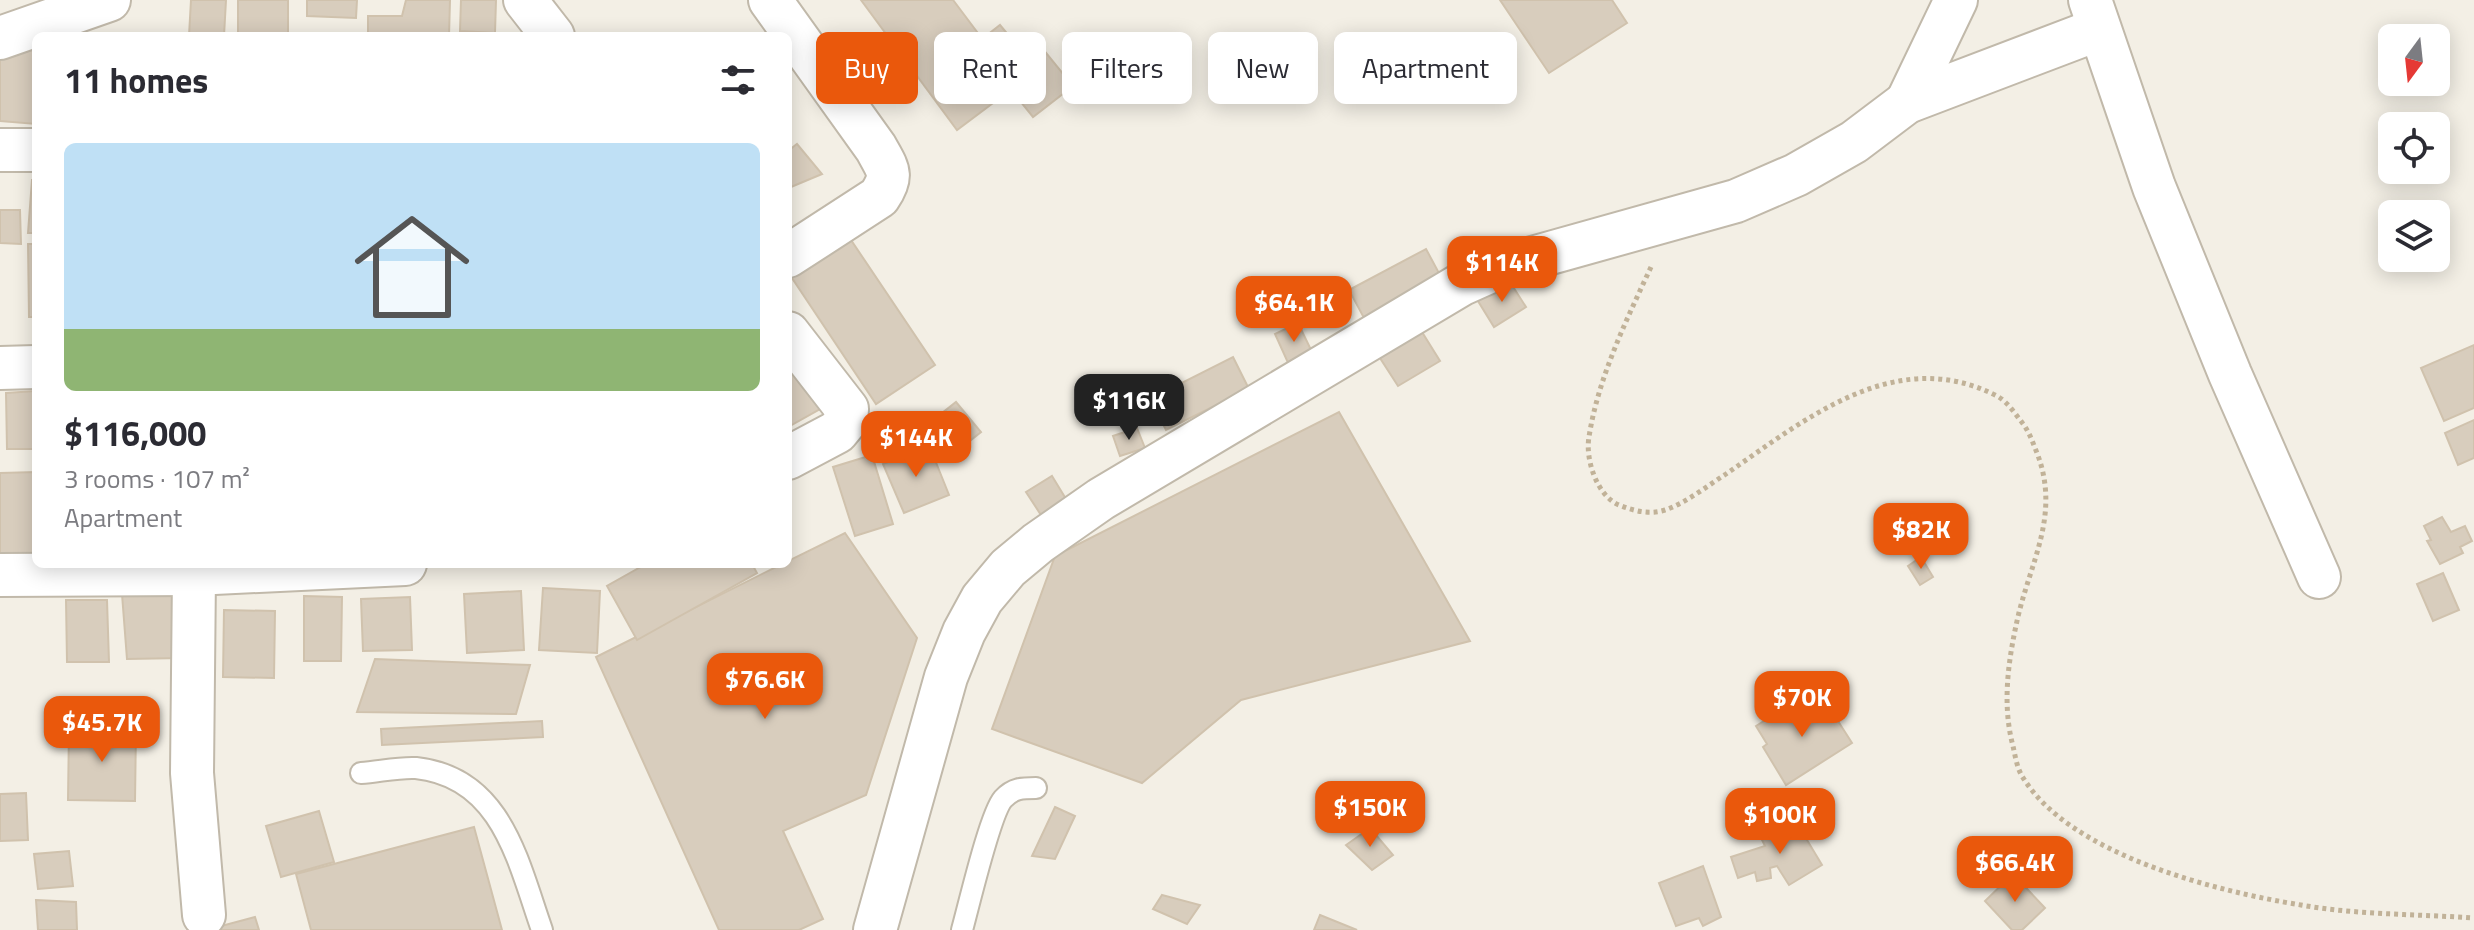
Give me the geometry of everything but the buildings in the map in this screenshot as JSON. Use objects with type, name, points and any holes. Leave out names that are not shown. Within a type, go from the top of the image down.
[{"type":"street","points":[[0,38],[109,0]]},
{"type":"street","points":[[525,0],[550,32]]},
{"type":"street","points":[[770,0],[876,148],[889,171],[888,184],[879,197],[792,253]]},
{"type":"street","points":[[1907,102],[1956,0]]},
{"type":"street","points":[[875,930],[946,677],[964,632],[982,599],[1008,568],[1101,499],[1462,284],[1500,267],[1736,201],[1796,175],[1854,142],[1907,102],[2094,15],[2154,187],[2230,374],[2319,577]]},
{"type":"street","points":[[0,150],[32,150]]},
{"type":"street","points":[[792,338],[847,409],[846,421],[837,432],[792,456]]},
{"type":"street","points":[[0,368],[32,367]]},
{"type":"street","points":[[0,575],[194,574],[321,568]]},
{"type":"street","points":[[194,574],[192,773],[204,915]]},
{"type":"lane","points":[[361,773],[414,768],[448,774],[475,790],[508,834],[542,930]]},
{"type":"lane","points":[[962,930],[993,819],[1001,801],[1017,788],[1036,788]]},
{"type":"path","points":[[1673,220],[1619,338],[1588,442],[1594,476],[1610,501],[1638,512],[1664,510],[1704,488],[1813,415],[1865,388],[1921,378],[1967,383],[2002,398],[2029,432],[2045,474],[2046,520],[2037,560],[2018,617],[2009,665],[2007,721],[2020,774],[2051,812],[2112,851],[2214,887],[2304,906],[2474,918]]}]
